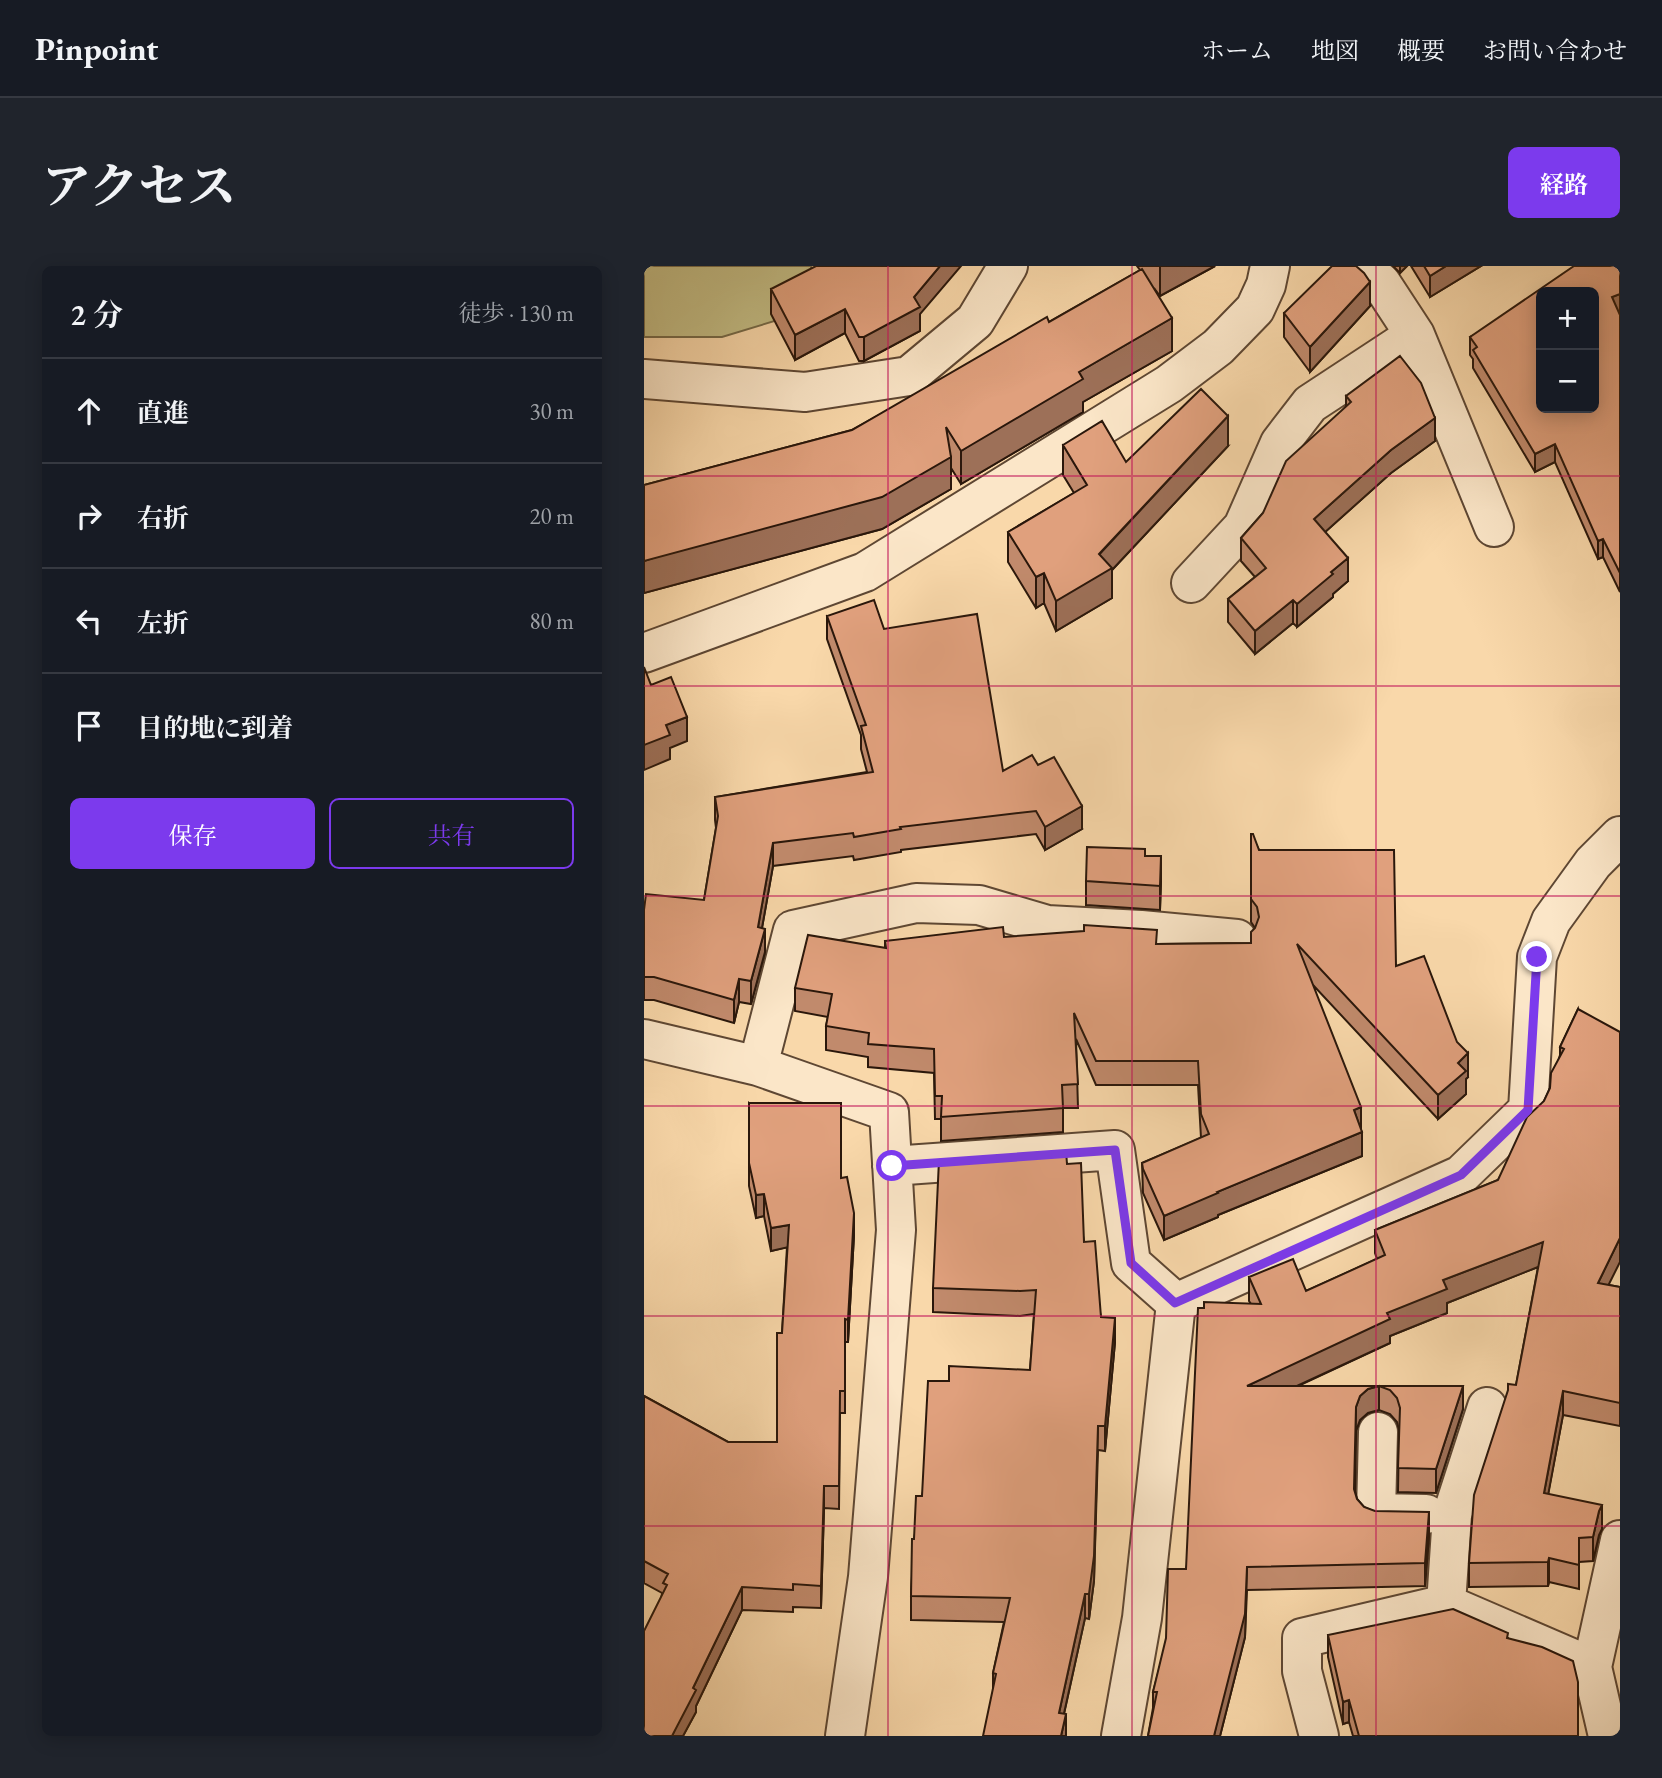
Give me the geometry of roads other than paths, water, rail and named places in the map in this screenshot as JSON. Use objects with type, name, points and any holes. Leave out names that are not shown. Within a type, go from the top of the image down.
[{"type":"street","points":[[644,379],[805,392],[909,376],[975,321],[1008,266]]},
{"type":"street","points":[[644,653],[865,572],[1146,399],[1218,347],[1255,309],[1266,285],[1270,266]]},
{"type":"street","points":[[1361,266],[1381,283],[1415,335],[1494,527]]},
{"type":"street","points":[[1191,583],[1243,527],[1280,443],[1310,404],[1415,335]]},
{"type":"street","points":[[1175,1303],[1461,1175],[1528,1110],[1537,957],[1550,921],[1593,863],[1620,836]]},
{"type":"street","points":[[758,1066],[793,930],[916,903],[979,905],[1047,925],[1237,939]]},
{"type":"street","points":[[644,1039],[758,1066],[888,1112],[896,1230],[869,1577],[845,1736]]},
{"type":"street","points":[[892,1166],[1115,1150],[1131,1263],[1175,1303]]},
{"type":"street","points":[[1121,1736],[1142,1618],[1175,1303]]},
{"type":"street","points":[[1446,1604],[1452,1515],[1487,1407]]},
{"type":"street","points":[[1378,1432],[1376,1513],[1452,1515]]},
{"type":"street","points":[[1608,1736],[1592,1667],[1620,1540]]},
{"type":"street","points":[[1319,1736],[1303,1671],[1302,1638],[1446,1604],[1592,1667]]}]
